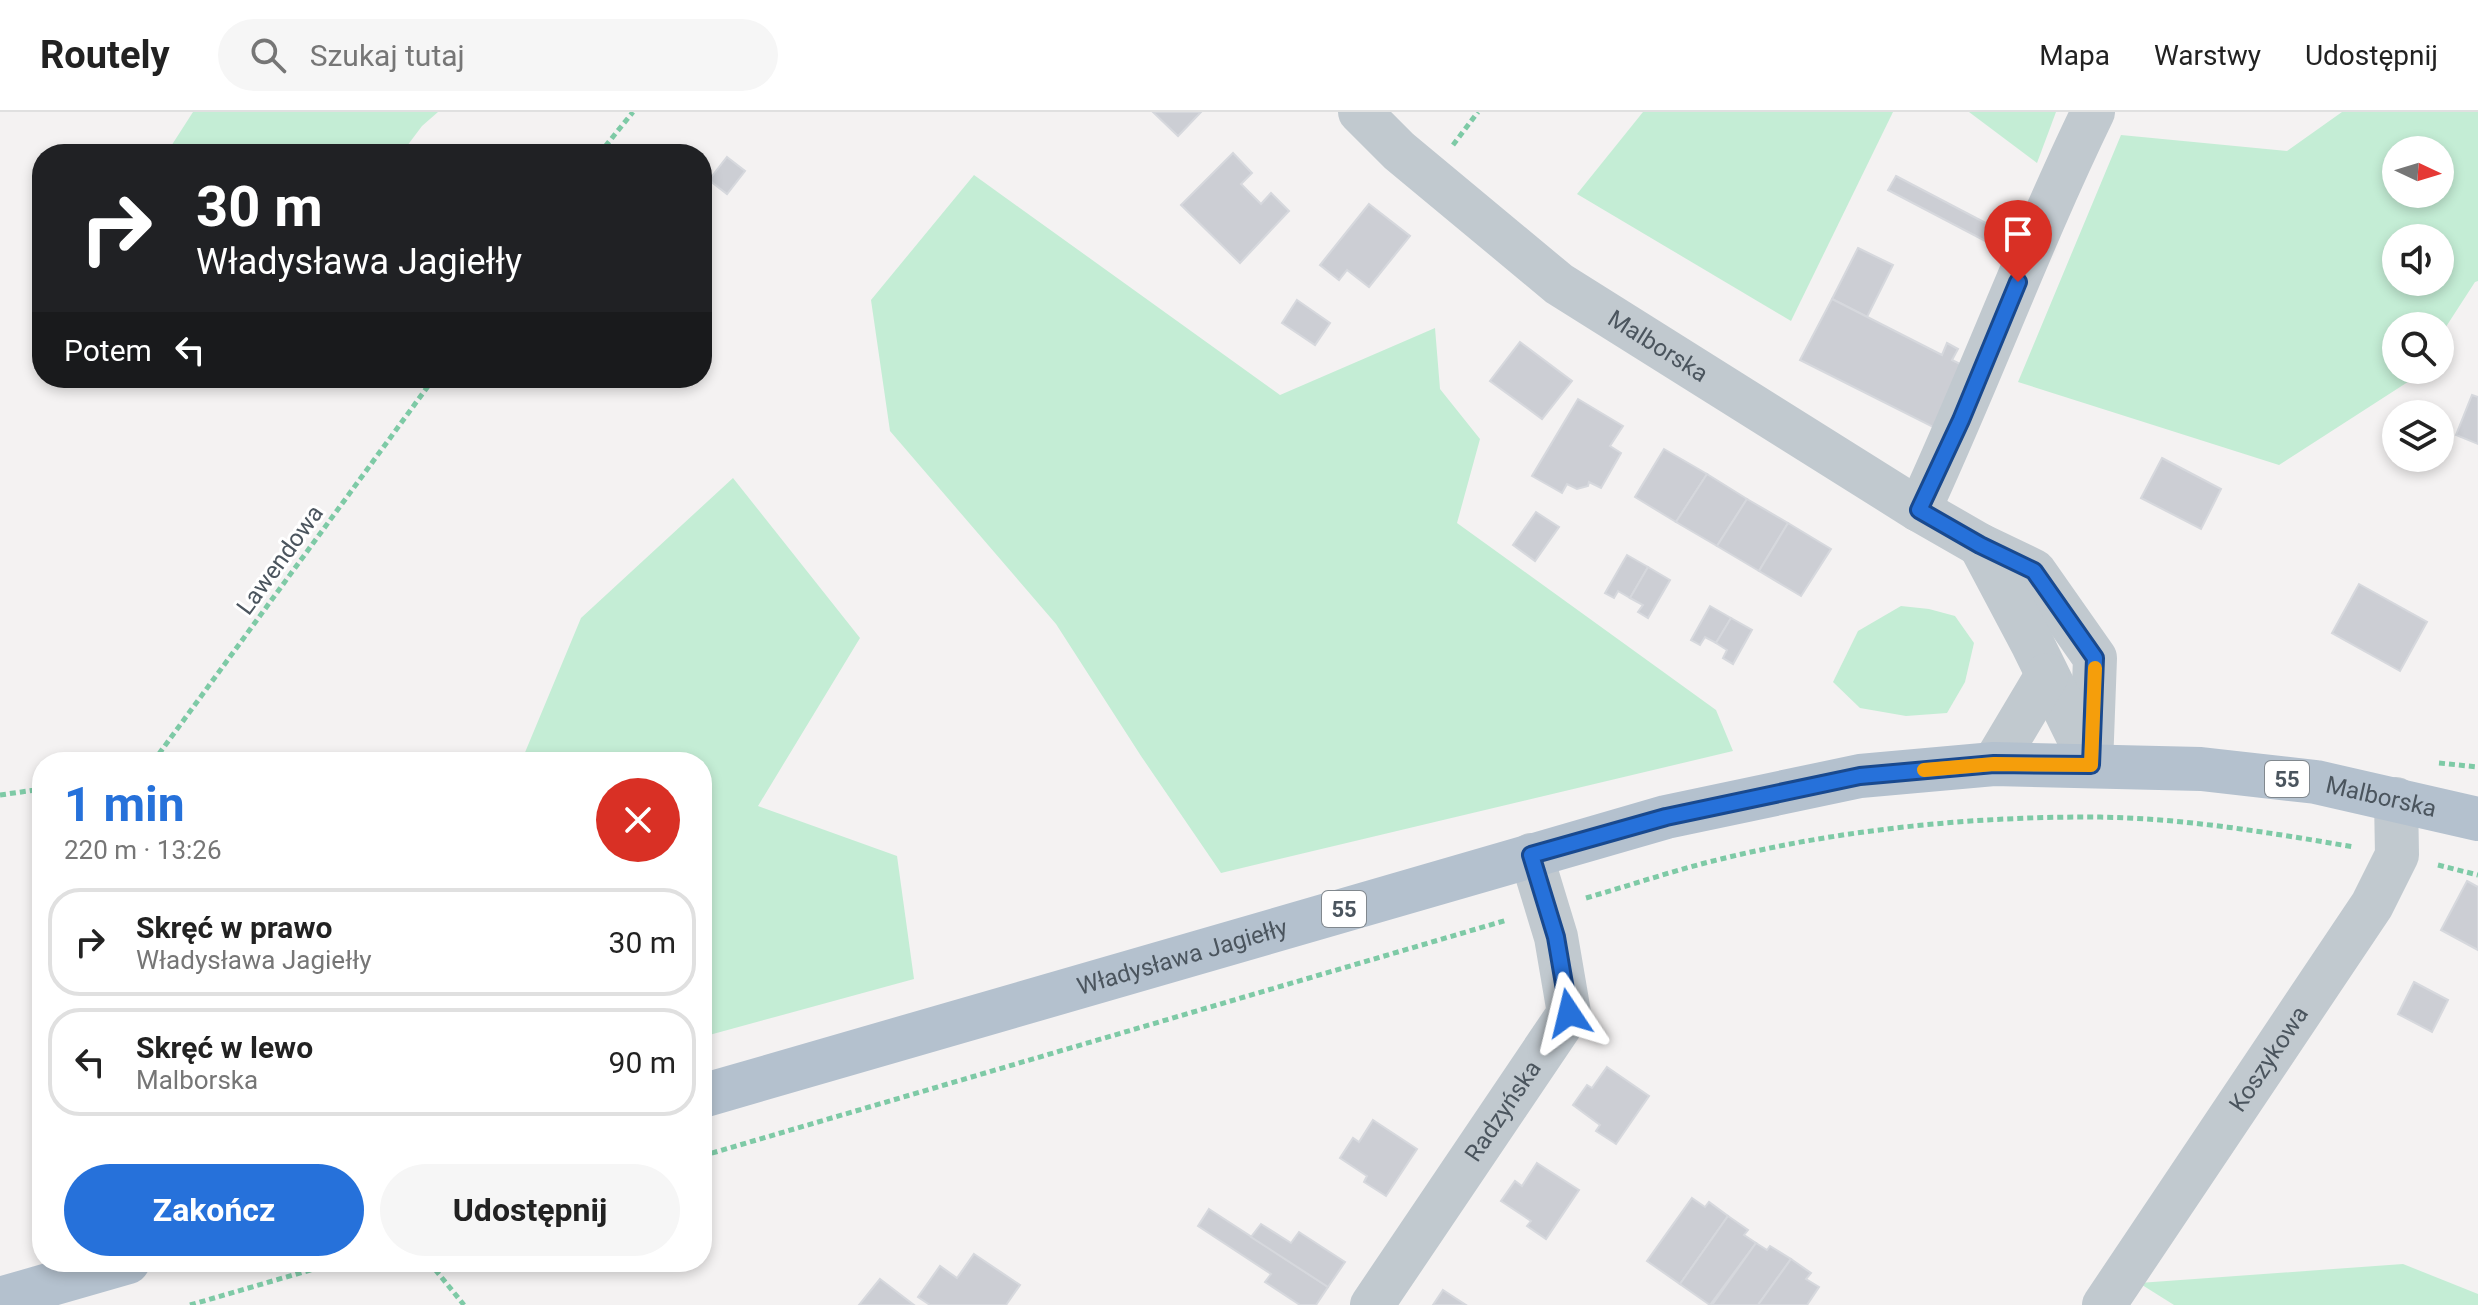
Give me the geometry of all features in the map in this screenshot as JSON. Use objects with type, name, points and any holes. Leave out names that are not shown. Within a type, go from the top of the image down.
[{"type":"main road","name":"Władysława Jagiełły","points":[[712,1093],[1666,817],[1860,776],[1994,764],[2091,765]]},
{"type":"main road","name":"Malborska","points":[[2091,765],[2201,769],[2316,782],[2478,819]]},
{"type":"main road","points":[[0,1299],[93,1272]]},
{"type":"street","name":"Malborska","points":[[1360,112],[1399,151],[1559,284],[1919,510],[2034,571],[2095,658],[2091,765]]},
{"type":"street","points":[[1919,510],[1961,420],[2064,171],[2093,112]]},
{"type":"street","points":[[1980,545],[2091,765]]},
{"type":"street","points":[[1994,764],[2047,675]]},
{"type":"street","name":"Koszykowa","points":[[2104,1305],[2372,905],[2397,855],[2396,799]]},
{"type":"street","name":"Radzyńska","points":[[1372,1305],[1569,1013],[1556,937],[1531,855]]},
{"type":"path","points":[[607,144],[633,112]]},
{"type":"path","points":[[1450,149],[1478,112]]},
{"type":"path","name":"Lawendowa","points":[[160,752],[427,388]]},
{"type":"path","points":[[0,795],[32,790]]},
{"type":"path","points":[[712,1153],[1722,859],[1847,836],[1969,821],[2090,817],[2196,823],[2257,830],[2397,855],[2478,875]]},
{"type":"path","points":[[190,1305],[304,1272]]},
{"type":"path","points":[[437,1272],[464,1305]]},
{"type":"green space","points":[[193,112],[438,112],[408,144],[172,144]]},
{"type":"green space","points":[[1643,112],[1893,112],[1791,321],[1577,194]]},
{"type":"green space","points":[[1969,112],[2056,112],[2037,163]]},
{"type":"green space","points":[[2342,112],[2478,112],[2478,281],[2454,314],[2382,312],[2382,384],[2405,384],[2279,465],[2018,382],[2121,135],[2287,151]]},
{"type":"green space","points":[[974,175],[1280,395],[1435,328],[1440,389],[1480,439],[1457,523],[1716,710],[1733,751],[1221,873],[1056,624],[890,431],[871,300]]},
{"type":"green space","points":[[733,478],[860,638],[758,806],[897,856],[914,979],[712,1034],[712,752],[525,752],[581,618]]},
{"type":"green space","points":[[1901,606],[1955,616],[1974,643],[1965,682],[1947,713],[1906,716],[1860,708],[1833,682],[1858,631]]},
{"type":"green space","points":[[2403,1264],[2478,1294],[2478,1305],[2174,1305],[2139,1283]]},
{"type":"building","points":[[1153,112],[1201,112],[1178,136]]},
{"type":"building","points":[[1233,153],[1252,173],[1241,184],[1261,204],[1271,193],[1289,211],[1240,263],[1181,205]]},
{"type":"building","points":[[727,157],[745,171],[727,194],[712,182],[712,176]]},
{"type":"building","points":[[1896,176],[2020,241],[2012,255],[1888,190]]},
{"type":"building","points":[[1369,204],[1410,236],[1369,287],[1347,270],[1339,280],[1320,265]]},
{"type":"building","points":[[1858,248],[1893,265],[1867,317],[1832,299]]},
{"type":"building","points":[[1832,299],[1942,355],[1947,343],[1958,349],[1952,360],[1968,368],[1937,429],[1800,360]]},
{"type":"building","points":[[1297,300],[1330,323],[1315,345],[1282,323]]},
{"type":"building","points":[[1520,342],[1572,381],[1542,419],[1490,381]]},
{"type":"building","points":[[2472,395],[2478,397],[2478,444],[2456,435]]},
{"type":"building","points":[[1578,399],[1623,426],[1610,446],[1621,453],[1601,488],[1589,482],[1588,486],[1577,489],[1567,484],[1562,493],[1532,476]]},
{"type":"building","points":[[1664,449],[1707,474],[1676,522],[1635,497]]},
{"type":"building","points":[[2162,458],[2221,489],[2201,529],[2141,498]]},
{"type":"building","points":[[1707,474],[1747,499],[1717,546],[1676,522]]},
{"type":"building","points":[[1747,499],[1788,523],[1759,571],[1717,546]]},
{"type":"building","points":[[1536,512],[1559,527],[1535,561],[1513,545]]},
{"type":"building","points":[[1788,523],[1831,549],[1801,596],[1759,571]]},
{"type":"building","points":[[1627,555],[1648,567],[1630,598],[1618,591],[1614,598],[1605,593]]},
{"type":"building","points":[[1648,567],[1670,580],[1648,618],[1638,612],[1643,605],[1630,598]]},
{"type":"building","points":[[2359,584],[2427,622],[2400,671],[2332,633]]},
{"type":"building","points":[[1710,606],[1731,618],[1716,643],[1705,637],[1700,645],[1691,640]]},
{"type":"building","points":[[1731,618],[1752,630],[1733,664],[1723,658],[1727,650],[1716,643]]},
{"type":"building","points":[[2467,881],[2478,887],[2478,950],[2441,930]]},
{"type":"building","points":[[2414,982],[2448,1000],[2432,1032],[2398,1014]]},
{"type":"building","points":[[1607,1067],[1649,1096],[1616,1144],[1596,1131],[1600,1125],[1573,1105],[1587,1085],[1592,1088]]},
{"type":"building","points":[[1373,1120],[1417,1149],[1386,1196],[1364,1182],[1367,1176],[1340,1158],[1353,1138],[1359,1142]]},
{"type":"building","points":[[1537,1163],[1579,1190],[1546,1239],[1527,1226],[1531,1221],[1501,1201],[1515,1181],[1522,1186]]},
{"type":"building","points":[[1692,1198],[1705,1207],[1709,1202],[1728,1216],[1680,1284],[1647,1261]]},
{"type":"building","points":[[1209,1209],[1328,1287],[1316,1305],[1300,1305],[1265,1282],[1271,1274],[1198,1226]]},
{"type":"building","points":[[1728,1216],[1748,1230],[1744,1235],[1756,1243],[1710,1305],[1680,1284]]},
{"type":"building","points":[[1261,1224],[1291,1243],[1299,1232],[1345,1262],[1328,1287],[1251,1237]]},
{"type":"building","points":[[1756,1243],[1767,1250],[1770,1246],[1791,1259],[1758,1305],[1712,1305]]},
{"type":"building","points":[[974,1254],[1020,1285],[1006,1305],[930,1305],[918,1297],[940,1266],[957,1278]]},
{"type":"building","points":[[1791,1259],[1811,1273],[1806,1279],[1819,1287],[1807,1305],[1758,1305]]},
{"type":"building","points":[[880,1279],[914,1305],[859,1305]]},
{"type":"building","points":[[1443,1290],[1466,1305],[1433,1305]]},
{"type":"slow traffic","points":[[1924,770],[1994,764],[2091,765],[2095,668]]},
{"type":"route","points":[[1569,1013],[1556,937],[1531,855],[1666,817],[1860,776],[1994,764],[2091,765],[2095,658],[2034,571],[1919,510],[1961,420],[2018,282]]}]
